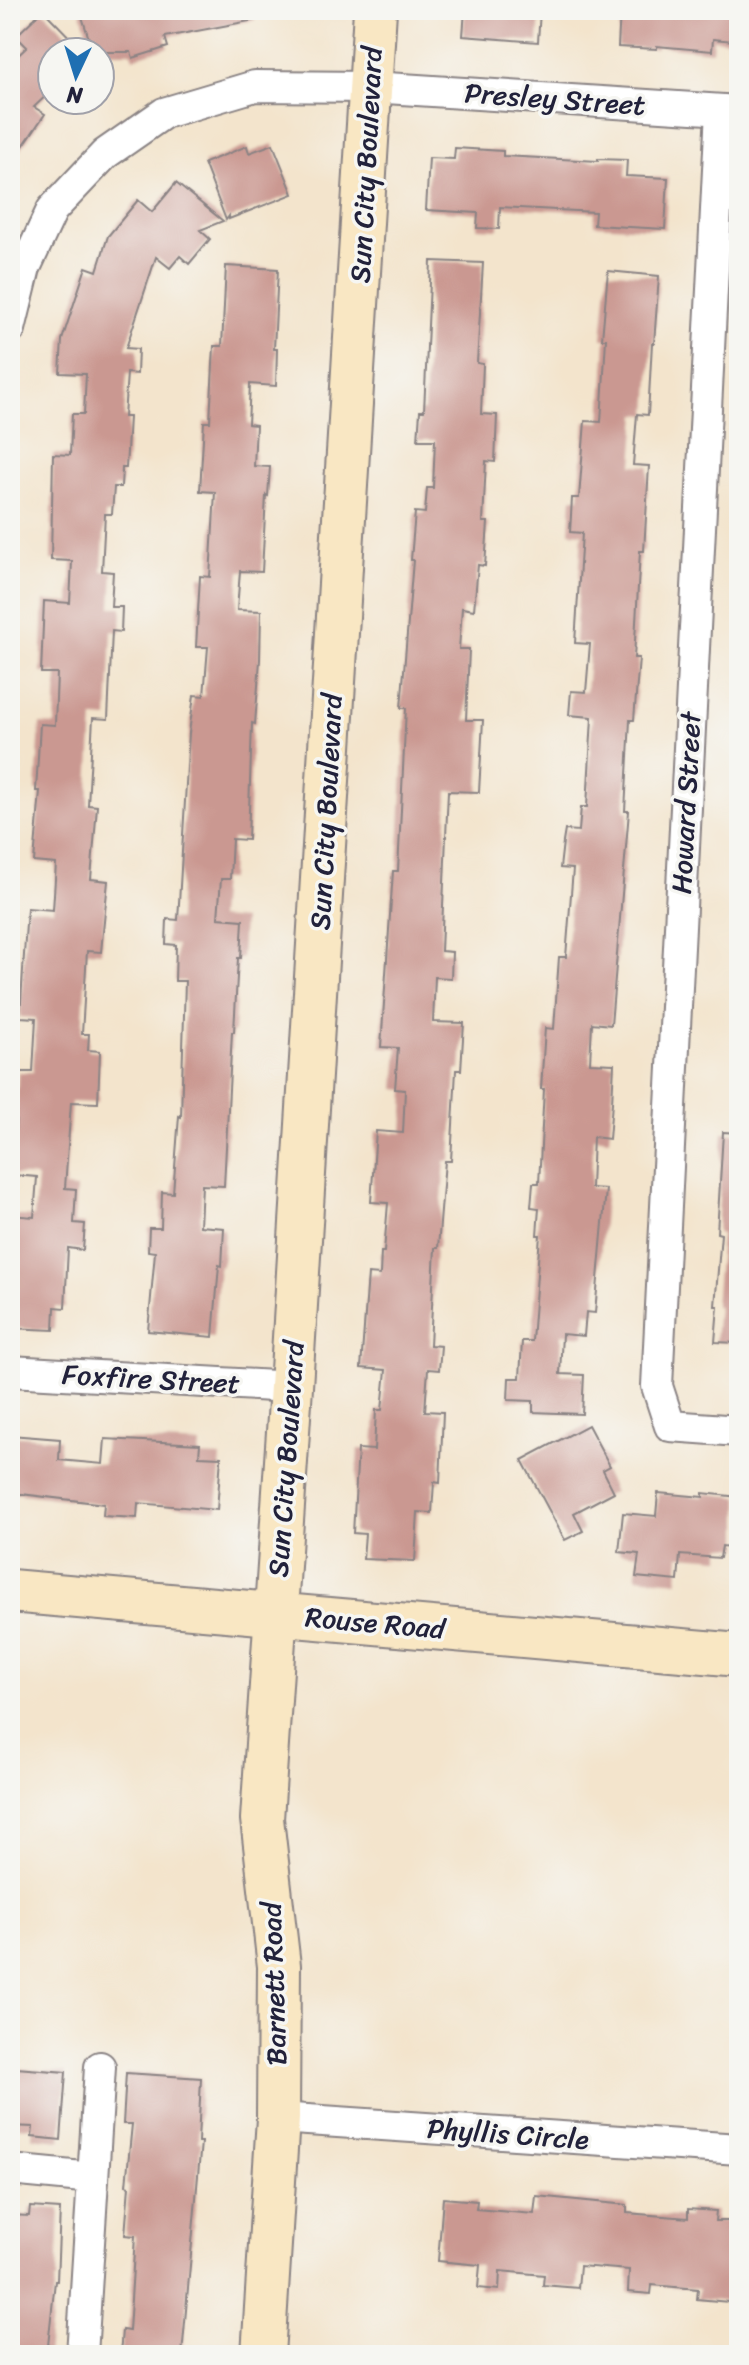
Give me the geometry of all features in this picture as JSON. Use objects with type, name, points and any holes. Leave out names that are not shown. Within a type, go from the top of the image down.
[{"type":"street","name":"Sun City Boulevard","points":[[276,1614],[375,10]]},
{"type":"street","name":"Presley Street","points":[[10,329],[25,268],[52,210],[105,154],[164,113],[255,86],[371,87],[730,110]]},
{"type":"street","name":"Howard Street","points":[[730,110],[657,1386],[670,1426],[739,1431]]},
{"type":"street","name":"Foxfire Street","points":[[10,1371],[291,1387]]},
{"type":"street","name":"Rouse Road","points":[[10,1591],[739,1655]]},
{"type":"street","name":"Barnett Road","points":[[263,2355],[278,2118],[279,1966],[262,1819],[276,1614]]},
{"type":"street","points":[[82,2355],[100,2067]]},
{"type":"street","name":"Phyllis Circle","points":[[278,2118],[739,2149]]},
{"type":"street","points":[[10,2170],[93,2178]]},
{"type":"building","points":[[43,10],[68,36],[36,36],[34,107],[36,116],[44,116],[10,165],[10,63],[27,47],[16,36]]},
{"type":"building","points":[[80,10],[254,10],[255,20],[165,37],[168,47],[133,58],[131,52],[116,52],[116,36],[88,36]]},
{"type":"building","points":[[465,10],[540,10],[538,42],[463,36]]},
{"type":"building","points":[[620,10],[737,10],[734,41],[713,39],[712,51],[657,46],[657,49],[618,47]]},
{"type":"building","points":[[273,144],[293,194],[229,219],[229,216],[226,220],[204,163],[247,146],[249,153]]},
{"type":"building","points":[[455,148],[503,151],[503,156],[627,160],[626,176],[668,178],[665,229],[594,225],[595,212],[500,207],[499,229],[477,228],[478,213],[426,210],[429,158],[454,159]]},
{"type":"building","points":[[176,183],[223,221],[200,230],[210,239],[189,264],[180,256],[170,268],[156,257],[126,348],[138,349],[137,374],[127,373],[124,417],[129,417],[126,468],[122,468],[121,487],[114,487],[112,514],[105,514],[102,571],[113,572],[111,607],[122,607],[121,632],[112,631],[108,719],[93,718],[88,805],[97,806],[91,879],[108,881],[101,952],[87,951],[82,1034],[89,1034],[88,1050],[100,1051],[98,1103],[71,1102],[65,1188],[76,1189],[74,1223],[85,1224],[83,1250],[68,1248],[65,1308],[55,1307],[54,1330],[10,1328],[10,1215],[34,1217],[37,1177],[13,1175],[18,1072],[33,1072],[36,1018],[20,1017],[27,908],[53,910],[56,864],[34,862],[40,791],[36,791],[40,724],[55,725],[57,673],[41,673],[44,601],[70,603],[72,561],[51,560],[53,454],[70,455],[72,414],[84,414],[86,374],[60,373],[62,340],[86,267],[97,271],[108,236],[138,200],[152,212]]},
{"type":"building","points":[[431,261],[483,263],[477,363],[483,364],[481,414],[497,415],[495,462],[486,461],[483,522],[488,522],[485,566],[478,565],[474,610],[462,608],[459,649],[469,649],[466,720],[483,720],[479,792],[448,791],[441,951],[452,952],[451,978],[435,977],[433,1022],[464,1023],[461,1070],[456,1070],[451,1161],[445,1161],[438,1248],[435,1248],[430,1345],[441,1346],[439,1370],[428,1369],[425,1411],[443,1412],[440,1483],[434,1482],[432,1513],[418,1512],[415,1561],[363,1559],[365,1534],[353,1533],[358,1449],[374,1450],[376,1410],[382,1410],[386,1370],[361,1368],[368,1274],[380,1275],[388,1203],[371,1202],[376,1131],[403,1133],[405,1090],[395,1089],[398,1048],[381,1047],[393,871],[398,871],[406,708],[401,708],[415,512],[425,513],[427,488],[433,488],[435,440],[418,440],[420,411],[424,411]]},
{"type":"building","points":[[226,266],[278,269],[274,349],[277,349],[276,386],[250,384],[248,424],[256,425],[254,466],[270,467],[262,572],[240,571],[237,610],[261,611],[260,660],[255,724],[252,723],[248,840],[232,839],[230,879],[221,879],[218,918],[243,920],[232,1032],[224,1186],[202,1185],[200,1226],[224,1228],[213,1337],[148,1331],[155,1252],[148,1251],[149,1228],[161,1228],[162,1192],[173,1193],[181,1117],[185,981],[175,981],[176,945],[166,944],[167,919],[178,920],[189,733],[194,695],[204,696],[208,647],[196,647],[200,576],[210,577],[215,492],[200,491],[204,422],[210,422],[214,346],[222,346]]},
{"type":"building","points":[[608,271],[659,276],[648,415],[637,414],[633,465],[649,466],[634,658],[639,658],[634,720],[630,720],[625,811],[629,811],[611,1025],[592,1023],[590,1063],[614,1064],[612,1103],[609,1139],[593,1137],[591,1188],[606,1189],[595,1313],[586,1312],[584,1336],[562,1334],[560,1374],[584,1375],[582,1414],[533,1412],[533,1401],[508,1400],[509,1378],[520,1378],[522,1341],[532,1341],[540,1235],[537,1235],[539,1208],[531,1207],[533,1183],[539,1183],[545,1028],[554,1029],[559,957],[566,957],[573,869],[560,868],[563,842],[565,830],[579,831],[581,807],[587,807],[592,717],[569,715],[571,691],[586,692],[590,644],[575,643],[582,533],[570,532],[572,498],[579,498],[585,421],[601,422],[606,339],[602,339]]},
{"type":"building","points":[[723,1132],[739,1133],[739,1343],[715,1342]]},
{"type":"building","points":[[588,1425],[610,1466],[603,1470],[614,1492],[574,1513],[583,1531],[565,1540],[522,1460]]},
{"type":"building","points":[[10,1435],[60,1439],[59,1460],[103,1464],[105,1439],[200,1444],[199,1456],[221,1457],[217,1510],[138,1503],[137,1518],[103,1516],[104,1504],[13,1493],[14,1482],[10,1482]]},
{"type":"building","points":[[658,1493],[739,1497],[739,1548],[722,1546],[720,1558],[680,1555],[678,1581],[636,1577],[639,1554],[619,1552],[623,1513],[656,1516]]},
{"type":"building","points":[[16,2068],[66,2072],[61,2140],[32,2137],[33,2127],[11,2126]]},
{"type":"building","points":[[126,2073],[201,2078],[198,2142],[201,2142],[182,2355],[120,2355],[122,2330],[129,2331],[135,2236],[125,2235],[132,2124],[123,2124]]},
{"type":"building","points":[[536,2196],[627,2205],[627,2213],[688,2218],[688,2209],[716,2211],[715,2221],[739,2221],[739,2303],[697,2299],[698,2289],[652,2285],[651,2294],[628,2292],[629,2270],[580,2266],[578,2288],[543,2285],[544,2275],[500,2271],[499,2290],[478,2288],[480,2265],[438,2261],[443,2198],[477,2201],[476,2209],[534,2214]]},
{"type":"building","points":[[30,2207],[60,2209],[57,2281],[47,2355],[10,2355],[10,2215],[29,2216]]}]
